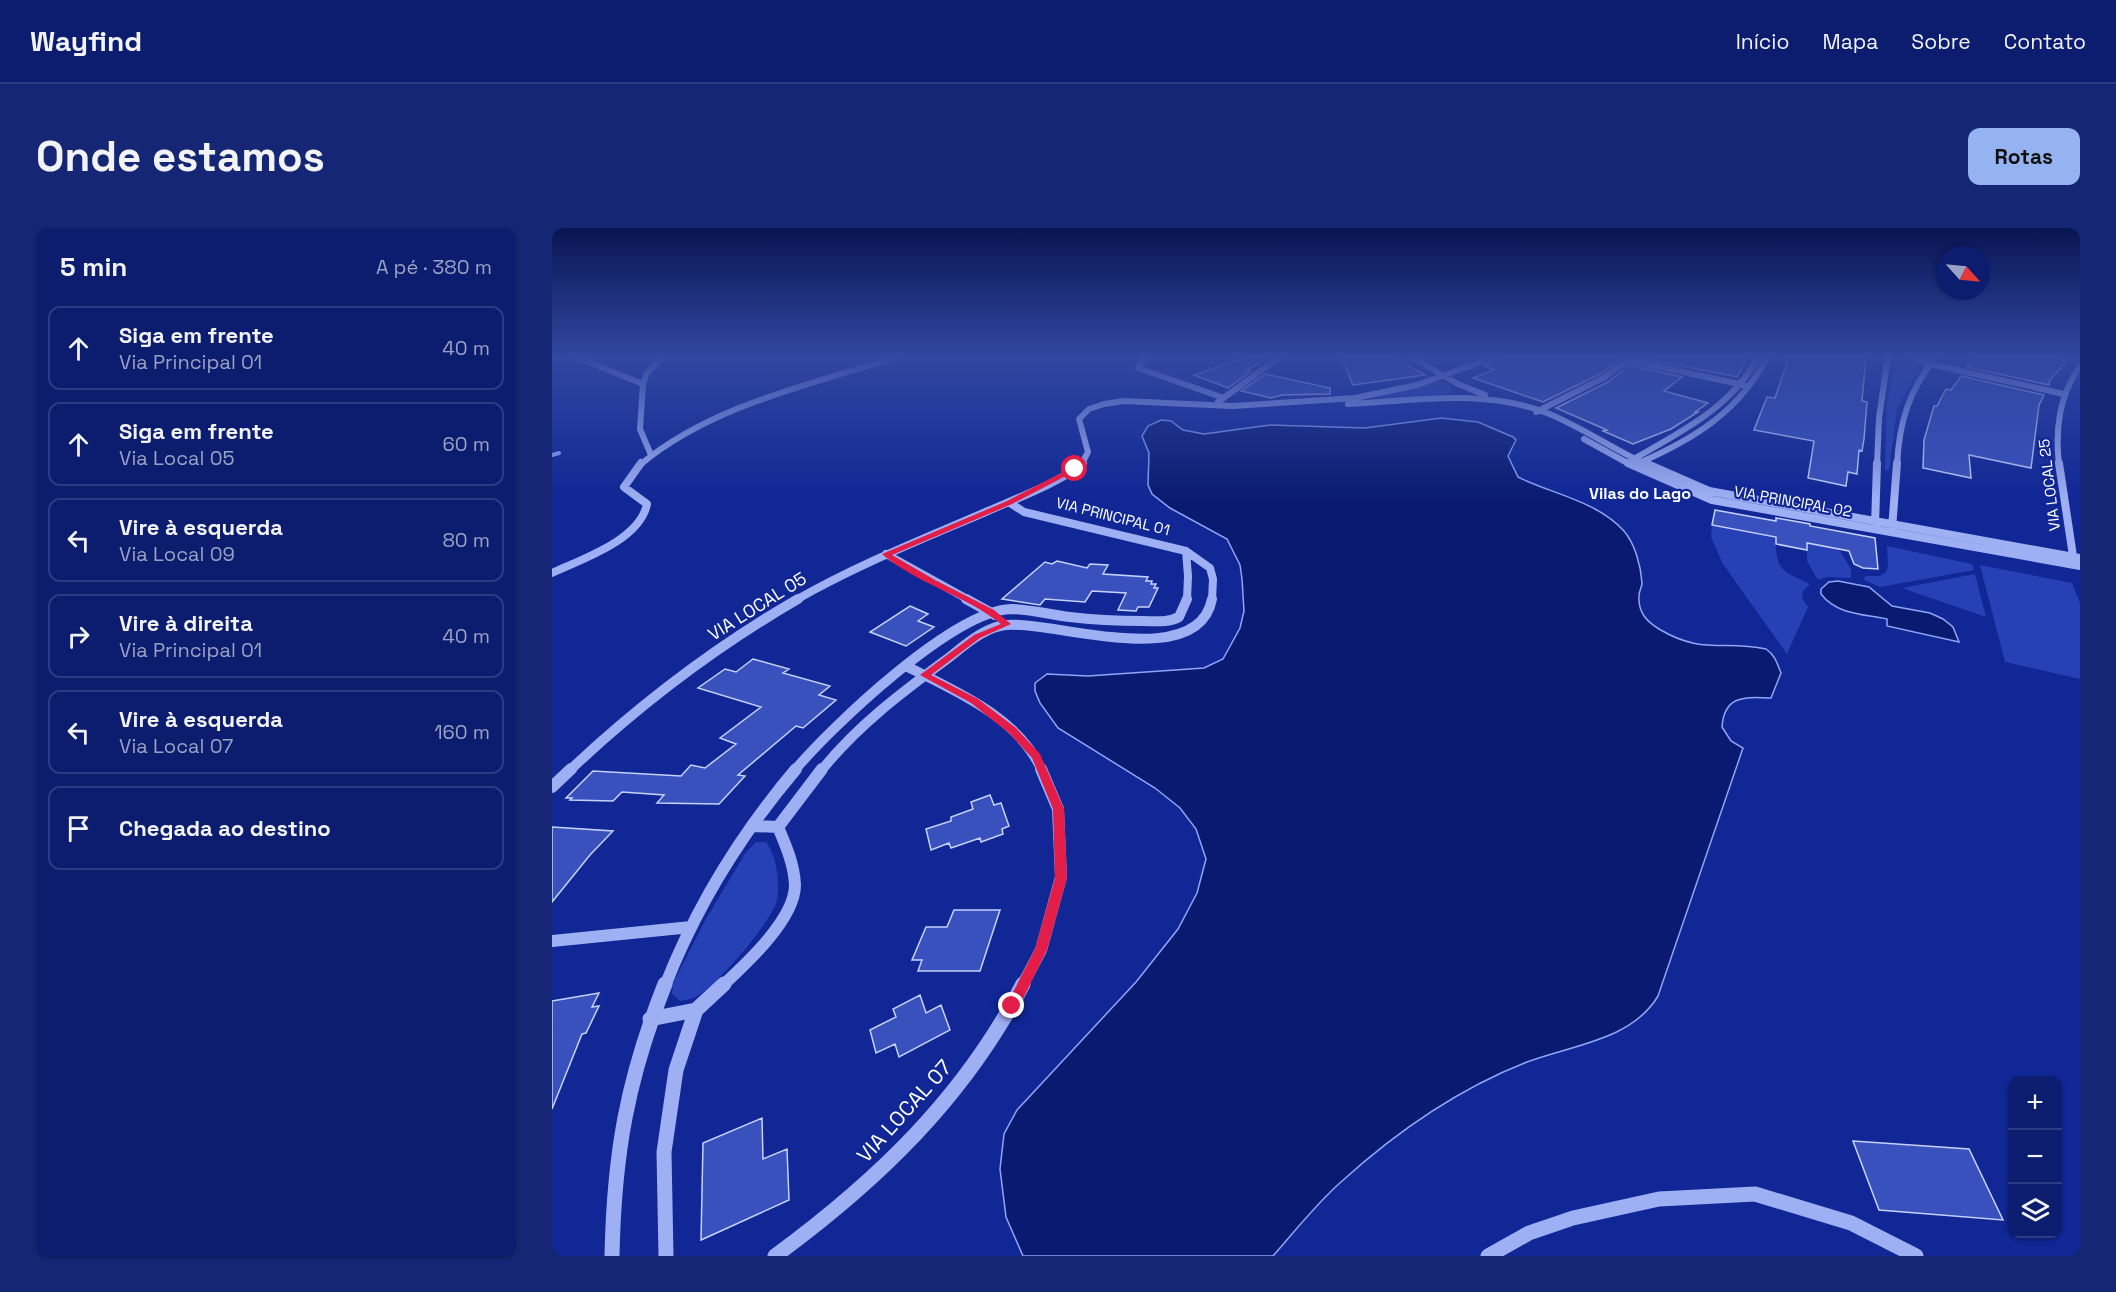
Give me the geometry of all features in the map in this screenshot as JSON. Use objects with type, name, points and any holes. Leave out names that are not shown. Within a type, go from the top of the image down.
[{"type":"street","points":[[642,404],[640,441],[651,455]]},
{"type":"street","points":[[552,573],[620,538],[635,528],[644,518],[648,511],[647,504],[624,487],[636,467],[651,455],[693,430],[752,404]]},
{"type":"street","name":"VIA PRINCIPAL 01","points":[[778,826],[855,733],[898,694],[977,637],[1007,624],[1138,639],[1169,636],[1195,626],[1206,616],[1212,603],[1213,570],[1186,551],[1024,512],[1010,502],[1084,462],[1089,450],[1080,419],[1088,409],[1106,404]]},
{"type":"street","name":"VIA PRINCIPAL 01","points":[[1203,404],[1226,406],[1255,404]]},
{"type":"street","name":"VIA PRINCIPAL 02","points":[[1226,406],[1261,409],[1354,404]]},
{"type":"street","name":"VIA PRINCIPAL 02","points":[[1521,404],[1712,500],[2076,557]]},
{"type":"street","points":[[1537,411],[1551,404]]},
{"type":"street","points":[[1634,462],[1723,404]]},
{"type":"street","points":[[1634,462],[1682,440],[1735,404]]},
{"type":"street","points":[[1875,525],[1881,404]]},
{"type":"street","points":[[1892,528],[1899,430],[1908,404]]},
{"type":"street","name":"VIA LOCAL 25","points":[[2062,404],[2056,431],[2060,479],[2078,566]]},
{"type":"street","points":[[1878,472],[1896,476]]},
{"type":"street","name":"VIA LOCAL 05","points":[[552,787],[627,718],[727,644],[814,589],[886,554],[1010,502]]},
{"type":"street","name":"VIA PRINCIPAL 02","points":[[1892,528],[2078,566]]},
{"type":"street","name":"VIA PRINCIPAL 01","points":[[1164,621],[1173,620],[1182,614],[1188,592],[1186,551]]},
{"type":"street","points":[[886,554],[932,582],[991,612],[1007,624]]},
{"type":"street","points":[[612,1256],[614,1175],[631,1082],[650,1019],[672,965],[714,883],[786,781],[823,739],[876,688],[953,634],[991,612],[1028,611],[1107,621],[1164,621],[1169,636]]},
{"type":"street","points":[[906,666],[924,675]]},
{"type":"street","name":"VIA LOCAL 07","points":[[775,1256],[831,1215],[896,1156],[957,1089],[1012,1006],[1041,950],[1061,878],[1058,809],[1036,757],[1012,730],[974,701],[924,675]]},
{"type":"street","points":[[666,1256],[664,1152],[676,1070],[696,1010],[772,934],[788,910],[795,888],[793,865],[778,826],[753,826]]},
{"type":"street","points":[[552,941],[691,927]]},
{"type":"street","points":[[650,1019],[696,1010]]},
{"type":"street","points":[[1488,1256],[1528,1233],[1573,1218],[1659,1199],[1755,1194],[1851,1223],[1916,1256]]},
{"type":"shaded area","points":[[1887,404],[1899,404],[1889,471],[1885,470]]},
{"type":"shaded area","points":[[1441,418],[1478,422],[1513,437],[1516,440],[1508,456],[1518,477],[1588,505],[1601,512],[1624,531],[1637,556],[1640,570],[1642,583],[1639,594],[1640,607],[1644,616],[1654,626],[1688,642],[1766,649],[1774,657],[1781,673],[1771,698],[1745,698],[1732,703],[1727,709],[1722,727],[1731,741],[1743,748],[1658,996],[1647,1011],[1617,1032],[1501,1073],[1429,1113],[1384,1146],[1332,1190],[1273,1256],[1023,1256],[1006,1217],[1000,1169],[1004,1134],[1017,1110],[1136,982],[1178,929],[1197,893],[1206,859],[1196,829],[1180,808],[1155,788],[1058,728],[1040,703],[1035,691],[1035,683],[1047,674],[1088,676],[1204,668],[1223,659],[1240,628],[1244,611],[1240,565],[1227,539],[1170,508],[1152,494],[1148,485],[1149,453],[1142,436],[1148,426],[1161,420],[1171,421],[1183,430],[1204,434],[1270,425],[1365,428]]},
{"type":"shaded area","points":[[1712,525],[1776,537],[1777,556],[1782,568],[1810,584],[1802,592],[1803,600],[1808,607],[1787,654],[1723,564],[1711,537]]},
{"type":"shaded area","points":[[1807,543],[1839,549],[1851,569],[1851,578],[1828,577],[1818,580],[1807,561]]},
{"type":"shaded area","points":[[1887,546],[1972,564],[1974,570],[1880,587],[1864,580],[1865,576],[1880,576],[1886,572]]},
{"type":"shaded area","points":[[1980,565],[2072,583],[2080,603],[2080,679],[2005,662]]},
{"type":"shaded area","points":[[1975,574],[1986,617],[1902,588]]},
{"type":"shaded area","points":[[1838,581],[1869,587],[1892,606],[1930,613],[1943,619],[1953,627],[1959,642],[1887,626],[1887,619],[1851,613],[1835,606],[1821,594],[1821,589],[1829,582]]},
{"type":"shaded area","points":[[756,842],[766,842],[775,862],[778,893],[773,910],[742,954],[715,982],[694,998],[680,1001],[672,994],[673,983],[706,919],[746,852]]},
{"type":"building","points":[[1564,404],[1707,404],[1671,429],[1633,444],[1556,408]]},
{"type":"building","points":[[1764,404],[1867,404],[1864,439],[1862,451],[1859,450],[1857,474],[1848,472],[1846,486],[1808,478],[1814,441],[1754,430]]},
{"type":"building","points":[[1938,404],[2040,404],[2031,468],[1969,455],[1971,478],[1923,468],[1924,440],[1934,406]]},
{"type":"building","points":[[1715,510],[1776,521],[1776,518],[1875,538],[1878,569],[1863,568],[1854,564],[1849,551],[1807,543],[1807,550],[1776,544],[1776,537],[1712,525]]},
{"type":"building","points":[[1057,561],[1087,568],[1090,564],[1108,565],[1103,574],[1148,577],[1146,581],[1152,581],[1151,584],[1156,584],[1154,588],[1158,588],[1149,607],[1138,607],[1136,611],[1118,610],[1126,593],[1092,591],[1085,602],[1045,599],[1040,605],[1002,599],[1045,562],[1052,564]]},
{"type":"building","points":[[910,606],[928,614],[918,621],[934,627],[906,646],[870,632]]},
{"type":"building","points":[[753,659],[789,669],[783,673],[830,686],[819,695],[836,700],[803,728],[796,726],[738,775],[745,776],[719,804],[657,803],[664,795],[622,792],[613,801],[566,798],[593,771],[681,776],[691,765],[705,768],[736,744],[720,738],[761,707],[698,688],[725,669],[736,672]]},
{"type":"building","points":[[990,795],[994,805],[1001,803],[1009,826],[1002,829],[1003,834],[981,842],[980,838],[951,848],[949,843],[931,850],[926,829],[951,821],[951,817],[973,809],[971,802]]},
{"type":"building","points":[[552,827],[613,831],[590,855],[552,902]]},
{"type":"building","points":[[954,910],[1000,910],[980,971],[918,971],[922,960],[912,960],[926,927],[947,927]]},
{"type":"building","points":[[599,993],[592,1007],[599,1006],[586,1033],[582,1034],[552,1109],[552,1001]]},
{"type":"building","points":[[920,995],[926,1013],[941,1005],[950,1030],[899,1057],[895,1044],[876,1053],[870,1030],[896,1017],[893,1009]]},
{"type":"building","points":[[762,1118],[763,1159],[787,1149],[789,1200],[701,1240],[703,1143]]},
{"type":"building","points":[[1853,1141],[1969,1149],[2003,1220],[1879,1210]]},
{"type":"waterway","points":[[552,455],[559,453]]},
{"type":"district","name":"Vilas do Lago","points":[[1640,493]]},
{"type":"route","points":[[1012,1006],[1041,950],[1061,878],[1058,809],[1036,757],[1012,730],[974,701],[924,675],[977,637],[995,627],[1007,624],[991,612],[932,582],[886,554],[1010,502],[1075,469]]}]
